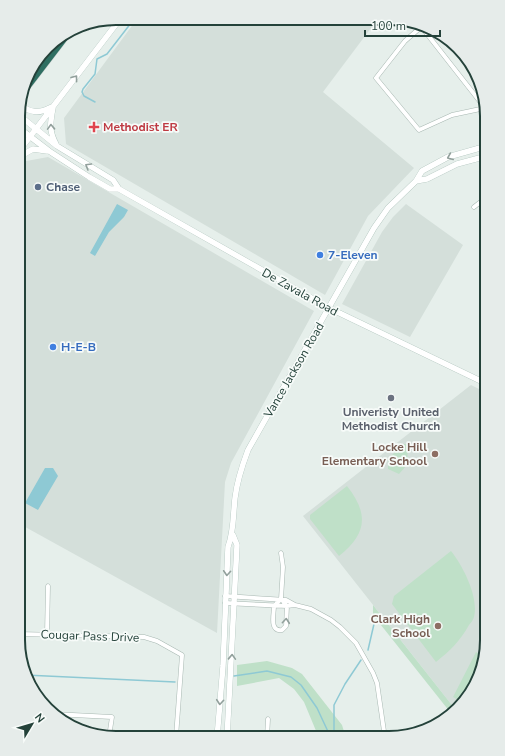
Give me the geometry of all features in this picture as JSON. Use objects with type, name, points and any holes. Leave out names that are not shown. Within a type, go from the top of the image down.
[{"type":"highway","points":[[54,51],[60,45]]},
{"type":"highway","points":[[33,79],[57,47]]},
{"type":"main road","points":[[25,143],[114,25]]},
{"type":"main road","points":[[26,109],[36,112],[46,110],[54,106]]},
{"type":"main road","points":[[54,106],[50,122],[50,132],[57,146]]},
{"type":"main road","name":"De Zavala Road","points":[[25,120],[57,146],[113,180],[118,189]]},
{"type":"main road","name":"De Zavala Road","points":[[25,132],[49,151],[110,189],[118,189],[329,308],[480,381]]},
{"type":"main road","name":"Vance Jackson Road","points":[[218,731],[223,666],[228,547],[232,534],[237,487],[248,450],[378,220],[394,201],[416,181],[422,171],[438,162],[461,153],[480,148]]},
{"type":"main road","points":[[25,154],[33,149],[49,151]]},
{"type":"main road","name":"Vance Jackson Road","points":[[416,181],[427,179],[457,164],[480,158]]},
{"type":"main road","name":"Vance Jackson Road","points":[[227,731],[237,546],[232,534]]},
{"type":"street","points":[[417,29],[405,41],[376,78],[419,130],[452,115],[479,109]]},
{"type":"street","points":[[425,33],[478,99]]},
{"type":"street","points":[[474,206],[480,202]]},
{"type":"street","points":[[281,553],[283,567],[281,599],[274,606],[273,625],[279,631],[286,626],[287,606],[281,599]]},
{"type":"street","points":[[47,634],[48,586]]},
{"type":"street","points":[[225,596],[286,600],[295,605],[312,609],[331,620],[348,634],[368,662],[377,683],[384,731]]},
{"type":"street","points":[[225,603],[274,606],[295,605]]},
{"type":"street","name":"Cougar Pass Drive","points":[[25,634],[144,637],[157,641],[182,655],[176,731]]},
{"type":"street","points":[[64,715],[112,717],[111,731]]},
{"type":"street","points":[[267,731],[268,719]]},
{"type":"shaded area","points":[[133,25],[373,25],[323,92],[414,168],[368,216],[325,295],[66,144],[64,118]]},
{"type":"shaded area","points":[[48,157],[314,311],[231,463],[225,482],[217,633],[25,527],[25,161]]},
{"type":"shaded area","points":[[406,204],[463,245],[410,337],[342,304],[382,232],[393,217]]},
{"type":"shaded area","name":"Locke Hill Elementary School","points":[[471,385],[480,390],[480,646],[477,664],[468,686],[452,705],[303,516]]},
{"type":"green space","points":[[398,444],[408,444],[407,465],[399,474],[388,469],[388,459],[396,451]]},
{"type":"green space","points":[[347,486],[359,506],[362,515],[362,523],[360,532],[355,540],[339,556],[310,519],[310,515]]},
{"type":"green space","points":[[451,551],[469,582],[474,600],[474,617],[459,641],[436,662],[392,604],[394,596]]},
{"type":"green space","points":[[373,605],[452,705],[448,709],[373,615]]},
{"type":"green space","points":[[476,652],[479,654],[477,664],[468,686],[457,699],[453,697]]},
{"type":"green space","points":[[267,661],[292,668],[302,674],[342,725],[344,731],[316,731],[304,702],[294,689],[279,678],[237,686],[237,665]]},
{"type":"water","points":[[117,204],[128,210],[124,217],[109,232],[95,256],[90,253]]},
{"type":"water","points":[[45,468],[53,468],[58,476],[38,510],[25,503]]},
{"type":"waterway","points":[[95,102],[84,96],[82,92],[83,89],[95,74],[97,59],[107,54],[129,25]]},
{"type":"waterway","points":[[368,650],[374,624]]},
{"type":"waterway","points":[[334,731],[334,705],[345,684],[361,660]]},
{"type":"waterway","points":[[234,676],[267,671],[291,677],[301,685],[317,708],[328,731]]},
{"type":"waterway","points":[[32,675],[175,682]]},
{"type":"place","name":"Methodist ER","points":[[94,127]]},
{"type":"place","name":"Chase","points":[[38,187]]},
{"type":"place","name":"7-Eleven","points":[[320,255]]},
{"type":"place","name":"H-E-B","points":[[53,347]]},
{"type":"place","name":"Univeristy United Methodist Church","points":[[391,398]]},
{"type":"place","name":"Locke Hill Elementary School","points":[[435,454]]},
{"type":"place","name":"Clark High School","points":[[438,626]]}]
